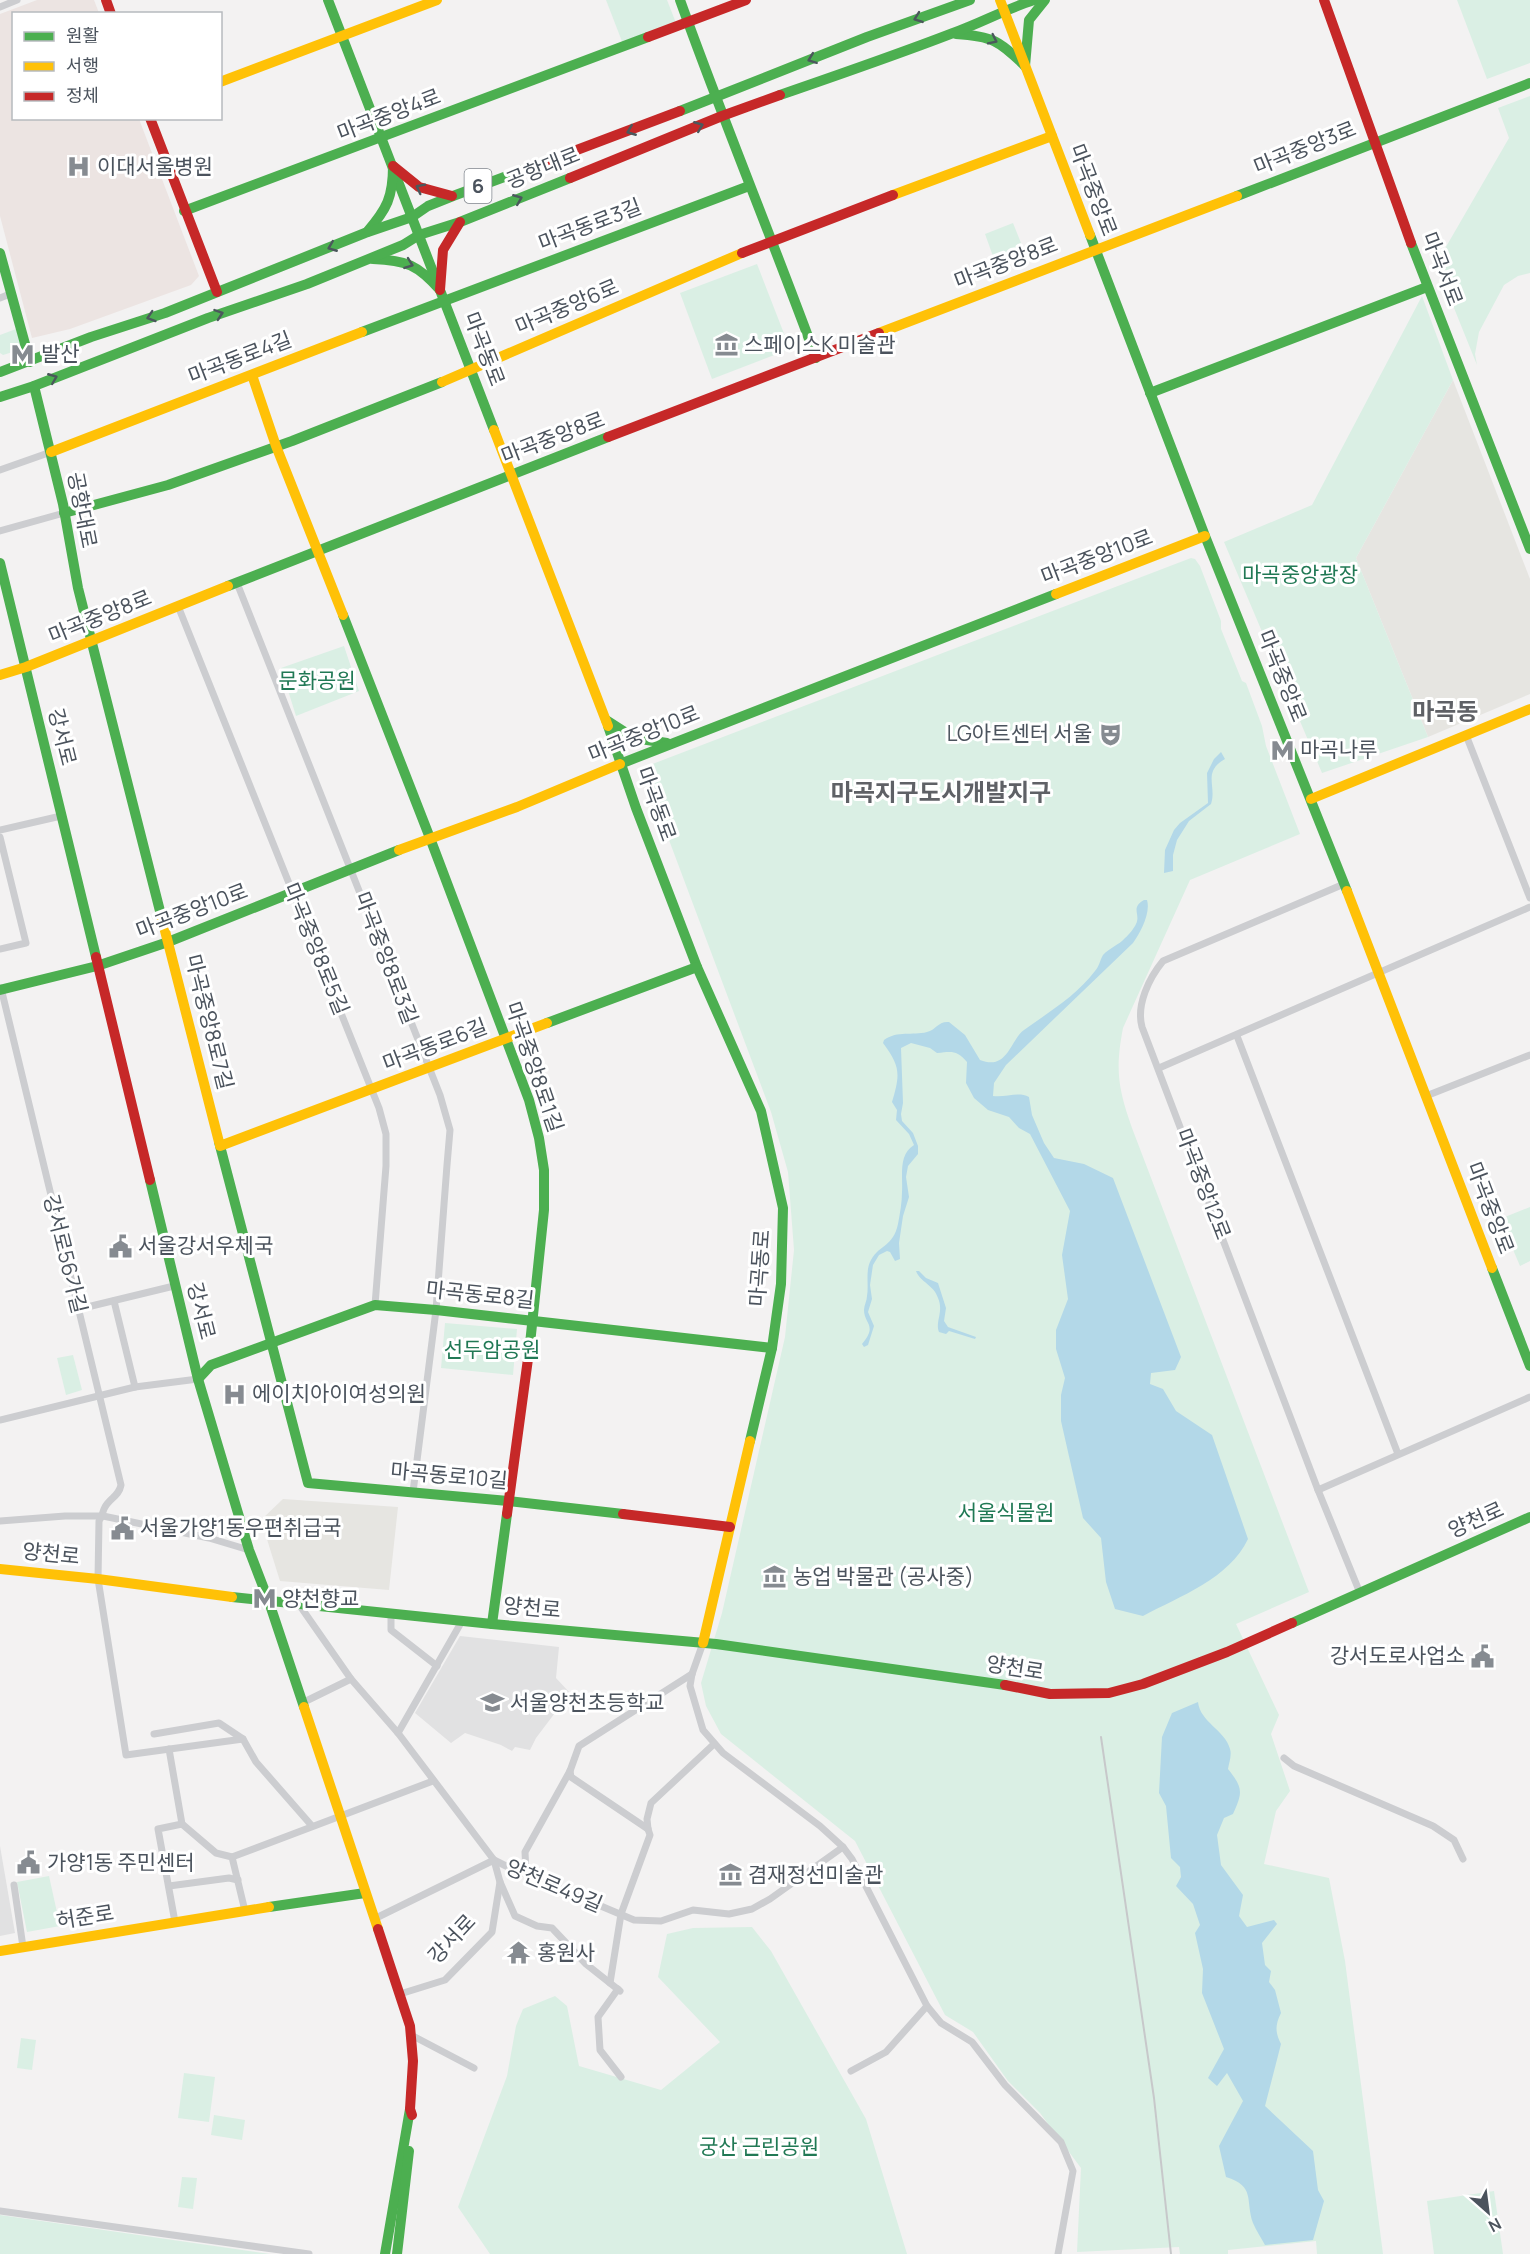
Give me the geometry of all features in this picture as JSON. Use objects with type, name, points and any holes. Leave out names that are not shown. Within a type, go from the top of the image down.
[{"type":"main road","name":"마곡동로","points":[[328,0],[606,720],[697,967],[761,1111],[783,1208],[780,1284],[772,1348],[704,1643]]},
{"type":"main road","points":[[222,81],[437,0]]},
{"type":"main road","points":[[680,0],[690,22],[722,116],[816,358]]},
{"type":"main road","name":"마곡중앙4로","points":[[184,211],[746,0]]},
{"type":"main road","name":"공항대로","points":[[0,372],[165,312],[365,233],[412,217],[428,206],[453,196],[617,136],[952,4],[970,0]]},
{"type":"main road","name":"공항대로","points":[[1,398],[208,318],[307,284],[403,245],[419,235],[460,222],[722,116],[952,34],[987,20],[1002,5],[1034,0]]},
{"type":"main road","points":[[1025,66],[1027,26],[1033,13],[1045,0]]},
{"type":"main road","name":"마곡서로","points":[[1324,0],[1427,287],[1530,549]]},
{"type":"main road","name":"마곡중앙로","points":[[1002,5],[1205,536],[1311,799],[1530,1366]]},
{"type":"main road","points":[[952,34],[988,35],[1002,44],[1025,66]]},
{"type":"main road","name":"마곡중앙3로","points":[[1095,250],[1530,83]]},
{"type":"main road","points":[[151,120],[217,292]]},
{"type":"main road","name":"마곡중앙6로","points":[[64,513],[168,485],[276,446],[472,370],[772,240],[1052,136]]},
{"type":"main road","points":[[393,166],[406,180],[423,191],[453,196]]},
{"type":"main road","points":[[365,233],[388,207],[393,187],[393,166]]},
{"type":"main road","name":"마곡동로3길","points":[[442,295],[749,186]]},
{"type":"main road","points":[[442,295],[443,250],[460,222]]},
{"type":"main road","name":"마곡중앙8로","points":[[26,668],[317,550],[1095,250]]},
{"type":"main road","points":[[0,253],[5,296],[30,362]]},
{"type":"main road","points":[[369,259],[406,261],[417,266],[427,273],[442,295]]},
{"type":"main road","points":[[1150,393],[1427,287]]},
{"type":"main road","name":"마곡동로4길","points":[[51,452],[252,375],[442,295]]},
{"type":"main road","points":[[252,375],[276,446],[317,550]]},
{"type":"main road","name":"공항대로","points":[[34,386],[51,452],[78,588],[92,641]]},
{"type":"main road","name":"마곡중앙10로","points":[[0,988],[97,966],[168,942],[294,894],[430,838],[518,807],[670,743],[1205,536]]},
{"type":"main road","name":"마곡중앙8로1길","points":[[317,550],[430,838],[529,1100],[539,1138],[544,1170],[544,1210],[533,1320],[492,1624]]},
{"type":"main road","name":"강서로","points":[[0,563],[198,1379],[249,1550],[269,1602],[413,2036],[414,2071],[411,2109]]},
{"type":"main road","name":"마곡중앙8로7길","points":[[92,641],[270,1344]]},
{"type":"main road","points":[[0,675],[26,668]]},
{"type":"main road","points":[[1311,799],[1530,709]]},
{"type":"main road","points":[[606,720],[621,732],[640,741],[670,743]]},
{"type":"main road","name":"마곡동로6길","points":[[220,1146],[697,967]]},
{"type":"main road","name":"마곡동로8길","points":[[198,1379],[211,1365],[375,1305],[533,1320],[772,1348]]},
{"type":"main road","name":"마곡동로10길","points":[[270,1344],[308,1483],[508,1501],[730,1527]]},
{"type":"main road","name":"양천로","points":[[0,1569],[98,1579],[269,1602],[391,1612],[782,1652],[1050,1694],[1109,1693],[1143,1684],[1227,1652],[1530,1517]]},
{"type":"main road","name":"허준로","points":[[0,1951],[365,1893]]},
{"type":"main road","points":[[378,2254],[404,2119],[411,2109]]},
{"type":"main road","points":[[385,2254],[411,2109]]},
{"type":"main road","points":[[398,2254],[413,2116],[411,2109]]},
{"type":"street","points":[[0,7],[17,0]]},
{"type":"street","points":[[0,470],[51,452]]},
{"type":"street","points":[[0,531],[64,513]]},
{"type":"street","name":"마곡중앙8로3길","points":[[237,583],[352,870],[429,1068],[450,1130],[436,1310],[413,1492]]},
{"type":"street","name":"마곡중앙8로5길","points":[[178,606],[379,1108],[386,1134],[386,1155],[375,1305]]},
{"type":"street","points":[[1466,735],[1530,898]]},
{"type":"street","points":[[0,830],[61,816]]},
{"type":"street","points":[[0,837],[26,943],[0,949]]},
{"type":"street","name":"마곡중앙12로","points":[[1344,884],[1163,961],[1147,989],[1139,1010],[1142,1027],[1318,1490],[1360,1593]]},
{"type":"street","points":[[1159,1068],[1530,908]]},
{"type":"street","name":"강서로56가길","points":[[0,988],[121,1485],[119,1493],[104,1508],[103,1516]]},
{"type":"street","points":[[1237,1036],[1398,1454]]},
{"type":"street","points":[[1426,1096],[1530,1055]]},
{"type":"street","points":[[79,1309],[174,1286]]},
{"type":"street","points":[[114,1301],[135,1387]]},
{"type":"street","points":[[0,1420],[135,1387],[198,1379]]},
{"type":"street","points":[[1318,1490],[1530,1398]]},
{"type":"street","points":[[0,1521],[65,1516],[103,1516],[209,1538],[249,1550]]},
{"type":"street","name":"양천로","points":[[98,1579],[99,1521],[103,1516]]},
{"type":"street","points":[[98,1579],[126,1755],[243,1739]]},
{"type":"street","name":"양천로49길","points":[[298,1603],[351,1679],[398,1732],[494,1860],[634,1920],[661,1921],[693,1910],[729,1914],[752,1909],[770,1899],[843,1847]]},
{"type":"street","points":[[391,1612],[391,1630],[437,1666]]},
{"type":"street","points":[[398,1732],[462,1621]]},
{"type":"street","points":[[704,1643],[692,1674],[690,1686],[703,1730],[714,1744],[820,1826],[843,1847],[852,1859],[927,2006],[941,2023],[972,2042],[1005,2085],[1061,2142],[1073,2171],[1058,2254]]},
{"type":"street","points":[[526,1873],[525,1852],[570,1771],[579,1746],[692,1674]]},
{"type":"street","points":[[302,1703],[351,1679]]},
{"type":"street","points":[[154,1734],[219,1723],[243,1739],[256,1762],[312,1826]]},
{"type":"street","points":[[610,1983],[621,1914],[650,1835],[647,1819],[651,1803],[714,1744]]},
{"type":"street","points":[[169,1749],[182,1824],[216,1853],[232,1857],[433,1780]]},
{"type":"street","points":[[1284,1758],[1294,1766],[1432,1826],[1454,1840],[1463,1859]]},
{"type":"street","points":[[570,1771],[571,1777],[648,1829]]},
{"type":"street","points":[[175,1922],[158,1829],[182,1824]]},
{"type":"street","points":[[232,1857],[245,1911]]},
{"type":"street","points":[[494,1860],[514,1916],[537,1926],[552,1928],[586,1964],[619,1990],[598,2017],[600,2050],[621,2078]]},
{"type":"street","name":"강서로","points":[[374,1919],[494,1860]]},
{"type":"street","points":[[169,1886],[229,1878],[238,1880]]},
{"type":"street","name":"강서로","points":[[400,1994],[445,1980],[492,1932],[500,1882]]},
{"type":"street","points":[[14,1885],[23,1947]]},
{"type":"street","points":[[851,2071],[886,2052],[927,2006]]},
{"type":"street","points":[[413,2036],[474,2068]]},
{"type":"street","points":[[0,2211],[309,2254]]},
{"type":"shaded area","name":"이대서울병원","points":[[37,0],[94,0],[99,12],[12,12],[12,120],[139,120],[199,276],[191,285],[70,329],[32,338],[0,216],[0,14]]},
{"type":"shaded area","points":[[1453,380],[1530,579],[1530,694],[1428,737],[1356,558]]},
{"type":"shaded area","points":[[283,1499],[398,1507],[389,1590],[280,1581],[261,1520]]},
{"type":"shaded area","name":"서울양천초등학교","points":[[460,1636],[559,1647],[556,1678],[570,1693],[536,1738],[530,1750],[515,1747],[512,1751],[465,1733],[451,1743],[415,1713]]},
{"type":"shaded area","points":[[0,1846],[15,1933],[0,1936]]},
{"type":"green space","points":[[606,0],[667,0],[676,23],[623,44]]},
{"type":"green space","points":[[1457,0],[1530,0],[1530,63],[1487,79]]},
{"type":"green space","points":[[1530,96],[1530,273],[1518,276],[1504,285],[1479,332],[1475,354],[1477,365],[1433,256],[1443,252],[1509,138],[1498,108]]},
{"type":"green space","points":[[1013,223],[1023,248],[994,259],[985,234]]},
{"type":"green space","points":[[757,264],[790,349],[712,379],[680,293]]},
{"type":"green space","name":"마곡중앙광장","points":[[1422,296],[1453,380],[1356,558],[1428,737],[1322,773],[1224,542],[1312,505]]},
{"type":"green space","points":[[16,329],[22,349],[3,355],[0,353],[0,335]]},
{"type":"green space","name":"서울식물원","points":[[1191,558],[1195,559],[1200,566],[1221,621],[1221,629],[1242,681],[1246,683],[1262,726],[1266,746],[1300,834],[1190,880],[1123,1028],[1119,1079],[1132,1128],[1309,1592],[1236,1624],[1279,1715],[1271,1734],[1290,1791],[1276,1811],[1264,1864],[1329,1878],[1345,1961],[1383,2254],[1317,2254],[1316,2241],[1228,2250],[1228,2254],[1180,2254],[1179,2247],[1077,2252],[1081,2168],[1040,2113],[1008,2081],[973,2032],[945,2015],[855,1841],[721,1734],[706,1706],[701,1683],[722,1613],[785,1337],[794,1250],[788,1172],[771,1112],[642,768]]},
{"type":"green space","name":"문화공원","points":[[344,646],[359,691],[296,716],[281,668]]},
{"type":"green space","points":[[1530,1207],[1530,1261],[1520,1266],[1500,1219]]},
{"type":"green space","name":"선두암공원","points":[[445,1323],[517,1329],[513,1375],[441,1368]]},
{"type":"green space","points":[[73,1355],[82,1390],[66,1395],[57,1358]]},
{"type":"green space","points":[[49,1876],[60,1926],[27,1932],[17,1882]]},
{"type":"green space","name":"궁산 근린공원","points":[[752,1927],[771,1951],[866,2119],[907,2254],[490,2254],[458,2207],[507,2076],[516,2026],[523,2009],[555,1996],[567,2006],[579,2066],[661,2090],[720,2042],[658,1977],[667,1934],[693,1928]]},
{"type":"green space","points":[[21,2038],[36,2040],[32,2070],[17,2068]]},
{"type":"green space","points":[[184,2073],[215,2077],[209,2122],[178,2118]]},
{"type":"green space","points":[[214,2115],[245,2120],[242,2140],[211,2135]]},
{"type":"green space","points":[[182,2177],[197,2178],[193,2209],[178,2207]]},
{"type":"green space","points":[[1494,2191],[1503,2254],[1434,2254],[1427,2201]]},
{"type":"green space","points":[[0,2215],[270,2254],[0,2254]]},
{"type":"water","points":[[1221,752],[1225,759],[1218,764],[1212,774],[1211,804],[1189,821],[1177,840],[1173,855],[1173,871],[1164,873],[1165,850],[1174,830],[1208,803],[1207,773],[1214,759]]},
{"type":"water","points":[[1144,900],[1147,900],[1148,905],[1146,917],[1133,943],[1006,1065],[994,1083],[993,1096],[1025,1095],[1029,1097],[1032,1115],[1044,1143],[1054,1158],[1084,1164],[1113,1178],[1181,1357],[1175,1370],[1151,1373],[1150,1384],[1163,1389],[1176,1411],[1212,1435],[1248,1539],[1240,1553],[1216,1576],[1143,1616],[1115,1609],[1106,1582],[1101,1538],[1083,1518],[1061,1421],[1061,1395],[1065,1378],[1056,1349],[1056,1330],[1068,1299],[1062,1255],[1070,1211],[1030,1134],[1019,1128],[1009,1117],[988,1110],[974,1098],[966,1083],[967,1062],[956,1053],[937,1053],[930,1048],[911,1043],[901,1048],[902,1121],[913,1133],[918,1146],[918,1154],[908,1166],[906,1177],[909,1197],[903,1216],[899,1243],[900,1259],[895,1261],[887,1251],[879,1255],[873,1265],[870,1285],[872,1299],[868,1312],[874,1326],[868,1345],[864,1347],[862,1344],[870,1329],[864,1310],[869,1264],[896,1231],[902,1196],[903,1160],[914,1145],[909,1134],[896,1120],[897,1110],[892,1102],[897,1071],[883,1043],[884,1040],[900,1034],[927,1032],[942,1023],[949,1022],[965,1035],[980,1060],[989,1062],[1003,1058],[1024,1030],[1062,1003],[1088,980],[1103,955],[1133,929],[1137,920],[1137,908]]},
{"type":"water","points":[[916,1271],[938,1283],[946,1308],[944,1321],[948,1327],[976,1337],[975,1339],[949,1331],[946,1334],[939,1332],[940,1303],[933,1290]]},
{"type":"water","points":[[1198,1702],[1203,1715],[1227,1742],[1231,1754],[1228,1769],[1237,1781],[1240,1790],[1239,1800],[1233,1814],[1224,1818],[1217,1835],[1221,1865],[1243,1895],[1239,1916],[1247,1927],[1274,1920],[1277,1924],[1262,1943],[1265,1965],[1271,1971],[1269,1982],[1275,1990],[1281,2013],[1276,2028],[1281,2044],[1265,2106],[1313,2151],[1318,2190],[1324,2201],[1313,2240],[1265,2245],[1253,2223],[1246,2190],[1242,2185],[1226,2177],[1219,2146],[1243,2101],[1227,2073],[1217,2086],[1208,2078],[1224,2049],[1202,1993],[1203,1969],[1195,1933],[1200,1925],[1193,1904],[1176,1886],[1181,1877],[1180,1867],[1171,1858],[1166,1806],[1159,1793],[1162,1737],[1172,1713]]},
{"type":"railway","points":[[1101,1737],[1154,2098],[1171,2254]]},
{"type":"traffic: fast","points":[[328,0],[494,430]]},
{"type":"traffic: fast","points":[[680,0],[816,358]]},
{"type":"traffic: fast","points":[[680,111],[867,37],[970,0]]},
{"type":"traffic: fast","points":[[780,95],[932,41],[1034,0]]},
{"type":"traffic: fast","points":[[1025,66],[1029,20],[1045,0]]},
{"type":"traffic: fast","points":[[956,34],[978,36],[995,41],[1025,66]]},
{"type":"traffic: fast","points":[[184,211],[648,37]]},
{"type":"traffic: fast","points":[[1237,196],[1530,83]]},
{"type":"traffic: fast","points":[[0,372],[91,337],[165,313],[365,233],[412,217],[428,206],[453,196],[545,162]]},
{"type":"traffic: fast","points":[[367,232],[388,202],[393,166]]},
{"type":"traffic: fast","points":[[0,397],[208,318],[307,284],[403,245],[419,235],[460,222],[570,178]]},
{"type":"traffic: fast","points":[[362,332],[749,186]]},
{"type":"traffic: fast","points":[[1090,235],[1205,536],[1347,891]]},
{"type":"traffic: fast","points":[[1411,243],[1530,549]]},
{"type":"traffic: fast","points":[[0,253],[30,362]]},
{"type":"traffic: fast","points":[[373,259],[411,265],[440,290]]},
{"type":"traffic: fast","points":[[1150,393],[1427,287]]},
{"type":"traffic: fast","points":[[64,513],[168,485],[292,441],[442,382]]},
{"type":"traffic: fast","points":[[34,386],[63,504],[78,588],[162,919]]},
{"type":"traffic: fast","points":[[228,586],[608,437]]},
{"type":"traffic: fast","points":[[0,563],[96,957]]},
{"type":"traffic: fast","points":[[620,764],[1056,594]]},
{"type":"traffic: fast","points":[[343,615],[529,1100],[539,1138],[544,1170],[544,1210],[530,1344]]},
{"type":"traffic: fast","points":[[606,720],[634,738],[667,743]]},
{"type":"traffic: fast","points":[[608,726],[636,808],[697,967],[761,1111],[783,1208],[781,1284],[772,1348],[750,1441]]},
{"type":"traffic: fast","points":[[0,990],[97,966],[168,942],[399,850]]},
{"type":"traffic: fast","points":[[547,1023],[697,967]]},
{"type":"traffic: fast","points":[[219,1142],[308,1483],[623,1514]]},
{"type":"traffic: fast","points":[[150,1180],[198,1379],[249,1550],[304,1707]]},
{"type":"traffic: fast","points":[[1492,1268],[1530,1366]]},
{"type":"traffic: fast","points":[[198,1379],[211,1365],[375,1305],[772,1348]]},
{"type":"traffic: fast","points":[[492,1624],[507,1514]]},
{"type":"traffic: fast","points":[[1292,1623],[1530,1517]]},
{"type":"traffic: fast","points":[[232,1597],[716,1644],[1005,1685]]},
{"type":"traffic: fast","points":[[269,1907],[365,1893]]},
{"type":"traffic: fast","points":[[385,2254],[410,2109]]},
{"type":"traffic: fast","points":[[397,2254],[409,2151]]},
{"type":"traffic: slow","points":[[222,81],[437,0]]},
{"type":"traffic: slow","points":[[1000,0],[1090,235]]},
{"type":"traffic: slow","points":[[893,195],[1052,136]]},
{"type":"traffic: slow","points":[[879,333],[1237,196]]},
{"type":"traffic: slow","points":[[442,382],[742,253]]},
{"type":"traffic: slow","points":[[51,452],[362,332]]},
{"type":"traffic: slow","points":[[252,375],[276,446],[343,615]]},
{"type":"traffic: slow","points":[[494,430],[608,726]]},
{"type":"traffic: slow","points":[[1056,594],[1205,536]]},
{"type":"traffic: slow","points":[[0,675],[26,667],[228,586]]},
{"type":"traffic: slow","points":[[1311,799],[1530,709]]},
{"type":"traffic: slow","points":[[399,850],[517,807],[620,764]]},
{"type":"traffic: slow","points":[[1347,891],[1492,1268]]},
{"type":"traffic: slow","points":[[162,919],[219,1142]]},
{"type":"traffic: slow","points":[[220,1146],[547,1023]]},
{"type":"traffic: slow","points":[[703,1643],[750,1441]]},
{"type":"traffic: slow","points":[[0,1569],[98,1579],[232,1597]]},
{"type":"traffic: slow","points":[[304,1707],[378,1929]]},
{"type":"traffic: slow","points":[[0,1951],[269,1907]]},
{"type":"traffic: jam","points":[[106,0],[110,12]]},
{"type":"traffic: jam","points":[[648,37],[746,0]]},
{"type":"traffic: jam","points":[[1324,0],[1411,243]]},
{"type":"traffic: jam","points":[[570,178],[780,95]]},
{"type":"traffic: jam","points":[[545,162],[680,111]]},
{"type":"traffic: jam","points":[[151,120],[217,292]]},
{"type":"traffic: jam","points":[[393,166],[419,187],[452,196]]},
{"type":"traffic: jam","points":[[742,253],[893,195]]},
{"type":"traffic: jam","points":[[440,290],[443,250],[460,222]]},
{"type":"traffic: jam","points":[[608,437],[879,333]]},
{"type":"traffic: jam","points":[[96,957],[150,1180]]},
{"type":"traffic: jam","points":[[507,1514],[530,1344]]},
{"type":"traffic: jam","points":[[623,1514],[730,1527]]},
{"type":"traffic: jam","points":[[1005,1685],[1050,1694],[1109,1693],[1143,1684],[1227,1652],[1292,1623]]},
{"type":"traffic: jam","points":[[378,1929],[410,2026],[413,2061],[410,2109],[412,2115]]},
{"type":"place","name":"이대서울병원","points":[[79,167]]},
{"type":"place","name":"스페이스K 미술관","points":[[726,345]]},
{"type":"place","name":"발산","points":[[23,354]]},
{"type":"place","name":"LG아트센터 서울","points":[[1110,734]]},
{"type":"place","name":"마곡나루","points":[[1282,750]]},
{"type":"place","name":"서울강서우체국","points":[[120,1246]]},
{"type":"place","name":"에이치아이여성의원","points":[[234,1394]]},
{"type":"place","name":"서울가양1동우편취급국","points":[[122,1528]]},
{"type":"place","name":"농업 박물관 (공사중)","points":[[775,1577]]},
{"type":"place","name":"양천향교","points":[[264,1599]]},
{"type":"place","name":"강서도로사업소","points":[[1483,1656]]},
{"type":"place","name":"서울양천초등학교","points":[[492,1703]]},
{"type":"place","name":"가양1동 주민센터","points":[[29,1863]]},
{"type":"place","name":"겸재정선미술관","points":[[730,1875]]},
{"type":"place","name":"홍원사","points":[[519,1953]]},
{"type":"district","name":"마곡동","points":[[1445,712]]},
{"type":"district","name":"마곡지구도시개발지구","points":[[941,793]]}]
